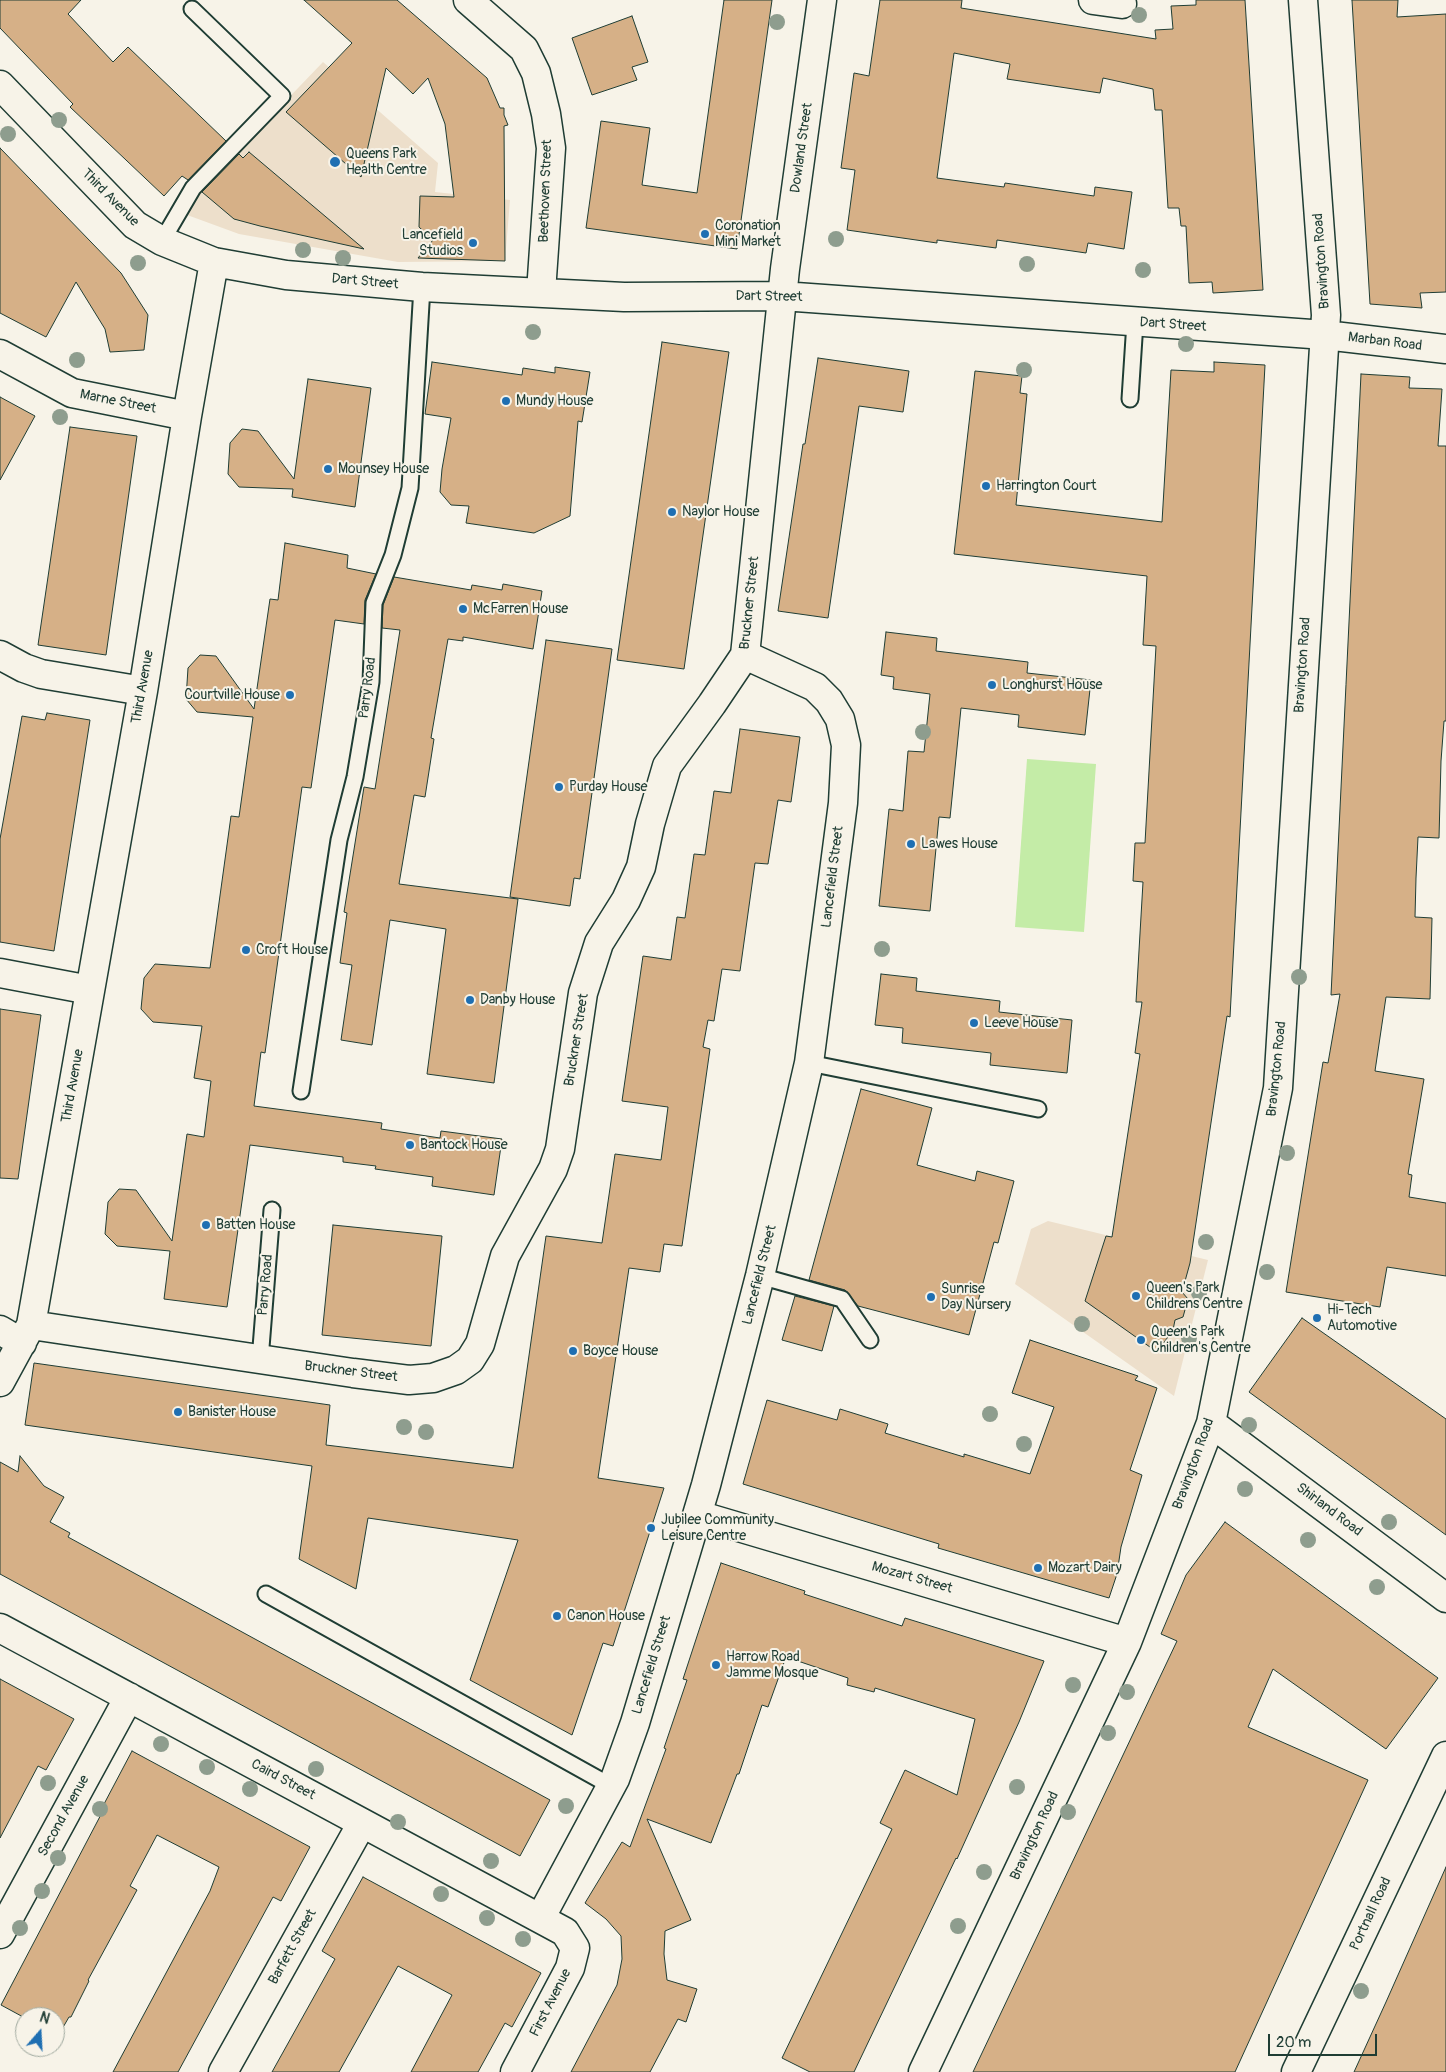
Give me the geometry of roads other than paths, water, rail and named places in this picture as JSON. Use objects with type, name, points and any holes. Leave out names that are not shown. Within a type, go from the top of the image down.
[{"type":"street","name":"Beethoven Street","points":[[468,0],[524,49],[536,74],[546,114],[551,148],[541,292]]},
{"type":"street","name":"Dowland Street","points":[[782,296],[786,255],[822,0]]},
{"type":"street","points":[[1093,0],[1122,4]]},
{"type":"street","name":"Bravington Road","points":[[923,2072],[1127,1642],[1211,1423],[1278,1088],[1326,315],[1302,0]]},
{"type":"street","name":"Third Avenue","points":[[0,85],[135,226],[162,241],[214,262],[143,691],[90,990],[18,1333],[0,1382]]},
{"type":"street","name":"Dart Street","points":[[214,262],[286,275],[422,287],[624,297],[782,296],[1325,335]]},
{"type":"street","name":"Bruckner Street","points":[[18,1333],[260,1360],[409,1380],[432,1378],[456,1370],[470,1360],[480,1344],[505,1256],[560,1149],[583,993],[599,943],[626,900],[641,867],[650,824],[667,766],[745,656],[782,296]]},
{"type":"street","name":"Marban Road","points":[[1325,335],[1446,349]]},
{"type":"street","name":"Marne Street","points":[[0,354],[72,393],[187,416]]},
{"type":"street","points":[[0,655],[24,668],[41,674],[143,691]]},
{"type":"street","name":"Lancefield Street","points":[[540,1917],[611,1786],[635,1724],[698,1515],[760,1276],[809,1063],[842,812],[846,745],[840,719],[829,701],[815,687],[745,656]]},
{"type":"street","points":[[0,974],[90,990]]},
{"type":"street","name":"Shirland Road","points":[[1211,1423],[1446,1598]]},
{"type":"street","name":"Mozart Street","points":[[698,1515],[1127,1642]]},
{"type":"street","name":"Caird Street","points":[[0,1628],[565,1932]]},
{"type":"street","name":"Second Avenue","points":[[0,1934],[129,1697]]},
{"type":"street","name":"Portnall Road","points":[[1296,2072],[1446,1756]]},
{"type":"street","name":"Barfett Street","points":[[224,2072],[362,1823]]},
{"type":"street","name":"First Avenue","points":[[515,2072],[570,1968],[575,1948],[565,1932]]},
{"type":"lane","points":[[162,241],[194,188],[282,96],[192,9]]},
{"type":"lane","name":"Parry Road","points":[[301,1091],[339,840],[354,777],[371,682],[374,603],[393,555],[410,488],[422,287]]},
{"type":"lane","points":[[1130,399],[1135,322]]},
{"type":"lane","points":[[809,1063],[1038,1109]]},
{"type":"lane","name":"Parry Road","points":[[260,1360],[272,1210]]},
{"type":"lane","points":[[760,1276],[842,1299],[870,1340]]},
{"type":"lane","points":[[266,1594],[611,1786]]},
{"type":"place","name":"Queens Park Health Centre","points":[[335,162]]},
{"type":"place","name":"Coronation Mini Market","points":[[705,234]]},
{"type":"place","name":"Lancefield Studios","points":[[473,243]]},
{"type":"place","name":"Mundy House","points":[[506,401]]},
{"type":"place","name":"Mounsey House","points":[[328,469]]},
{"type":"place","name":"Harrington Court","points":[[986,486]]},
{"type":"place","name":"Naylor House","points":[[672,512]]},
{"type":"place","name":"McFarren House","points":[[463,609]]},
{"type":"place","name":"Longhurst House","points":[[992,685]]},
{"type":"place","name":"Courtville House","points":[[290,695]]},
{"type":"place","name":"Purday House","points":[[559,787]]},
{"type":"place","name":"Lawes House","points":[[911,844]]},
{"type":"place","name":"Croft House","points":[[246,950]]},
{"type":"place","name":"Danby House","points":[[470,1000]]},
{"type":"place","name":"Leeve House","points":[[974,1023]]},
{"type":"place","name":"Bantock House","points":[[410,1145]]},
{"type":"place","name":"Batten House","points":[[206,1225]]},
{"type":"place","name":"Queen's Park Childrens Centre","points":[[1136,1296]]},
{"type":"place","name":"Sunrise Day Nursery","points":[[931,1297]]},
{"type":"place","name":"Hi-Tech Automotive","points":[[1317,1318]]},
{"type":"place","name":"Queen's Park Children's Centre","points":[[1141,1340]]},
{"type":"place","name":"Boyce House","points":[[573,1351]]},
{"type":"place","name":"Banister House","points":[[178,1412]]},
{"type":"place","name":"Jubilee Community Leisure Centre","points":[[651,1528]]},
{"type":"place","name":"Mozart Dairy","points":[[1038,1568]]},
{"type":"place","name":"Canon House","points":[[557,1616]]},
{"type":"place","name":"Harrow Road Jamme Mosque","points":[[716,1665]]}]
